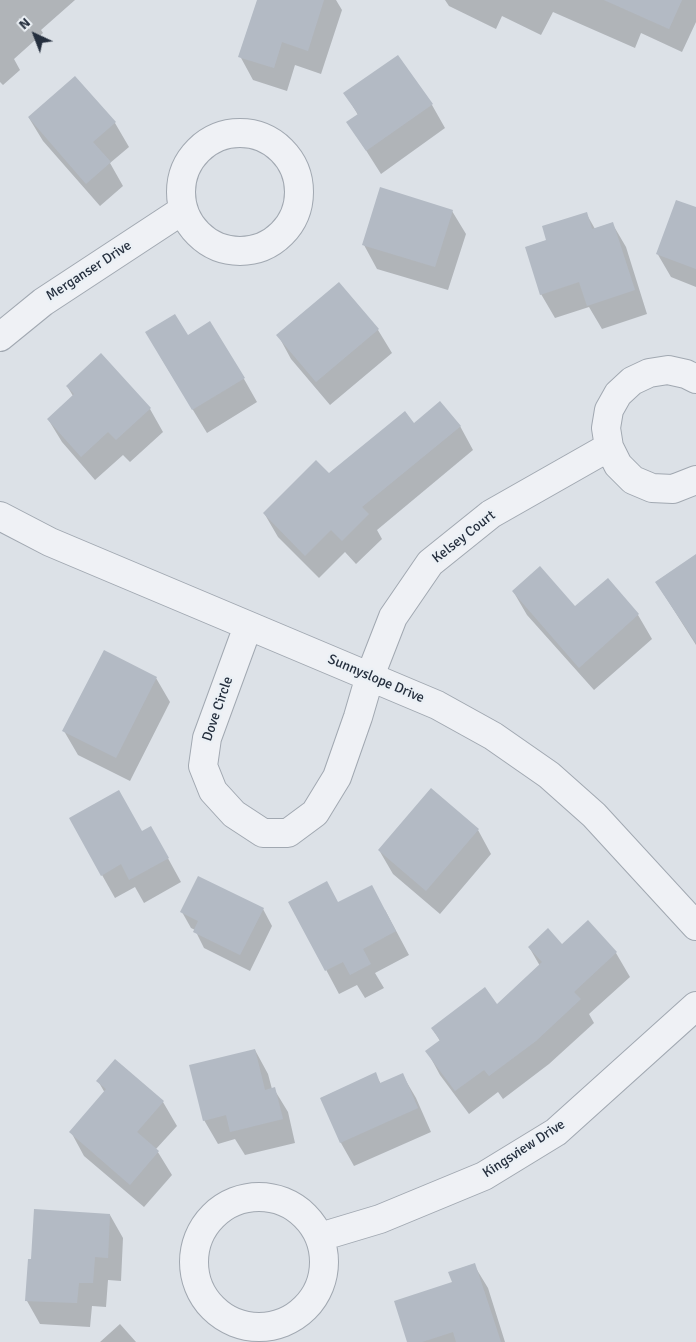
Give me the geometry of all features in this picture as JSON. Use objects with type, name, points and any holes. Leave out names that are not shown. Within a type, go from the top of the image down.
[{"type":"street","points":[[242,133],[260,136],[276,145],[290,159],[297,176],[300,196],[295,216],[283,234],[267,246],[247,252],[226,250],[207,242],[192,228],[183,210],[180,191],[184,173],[192,156],[206,144],[223,135],[242,133]]},
{"type":"street","name":"Merganser Drive","points":[[0,337],[43,302],[183,210]]},
{"type":"street","points":[[696,379],[686,374],[668,370],[649,373],[632,381],[618,394],[609,410],[606,428],[609,447],[618,465],[633,480],[652,488],[673,489],[696,480]]},
{"type":"street","name":"Kelsey Court","points":[[370,676],[393,617],[430,563],[491,514],[609,447]]},
{"type":"street","name":"Sunnyslope Drive","points":[[0,516],[50,542],[436,705],[485,731],[549,775],[594,815],[696,926]]},
{"type":"street","name":"Dove Circle","points":[[248,626],[207,738],[203,766],[213,791],[234,814],[262,834],[288,833],[315,813],[337,778],[370,676]]},
{"type":"street","name":"Kingsview Drive","points":[[320,1237],[380,1219],[484,1176],[556,1132],[696,1006]]},
{"type":"street","points":[[254,1196],[275,1198],[294,1206],[310,1219],[320,1237],[325,1259],[322,1282],[312,1302],[294,1317],[274,1326],[251,1327],[229,1321],[211,1307],[199,1288],[194,1268],[195,1248],[203,1228],[216,1212],[234,1201],[254,1196]]},
{"type":"building","points":[[257,0],[324,0],[308,51],[282,42],[274,68],[238,57]]},
{"type":"building","points":[[604,0],[682,0],[669,29]]},
{"type":"building","points":[[398,55],[433,104],[366,151],[346,122],[358,114],[343,93]]},
{"type":"building","points":[[75,76],[116,122],[93,142],[111,162],[86,184],[28,117]]},
{"type":"building","points":[[380,187],[453,210],[435,267],[362,245]]},
{"type":"building","points":[[676,200],[696,207],[696,269],[656,254]]},
{"type":"building","points":[[587,212],[592,229],[613,222],[635,290],[587,306],[579,282],[540,295],[525,247],[546,240],[542,226]]},
{"type":"building","points":[[339,282],[379,329],[316,382],[276,335]]},
{"type":"building","points":[[175,314],[188,335],[210,321],[245,378],[192,410],[145,332]]},
{"type":"building","points":[[101,353],[151,408],[116,440],[108,432],[81,457],[47,419],[74,394],[66,386]]},
{"type":"building","points":[[440,401],[461,426],[362,507],[369,514],[342,541],[331,530],[305,556],[263,513],[316,460],[329,473],[405,411],[414,423]]},
{"type":"building","points":[[696,554],[696,643],[655,582]]},
{"type":"building","points":[[540,566],[575,606],[608,578],[639,614],[579,668],[512,591]]},
{"type":"building","points":[[104,650],[157,677],[116,758],[62,731]]},
{"type":"building","points":[[431,788],[479,829],[426,891],[378,850]]},
{"type":"building","points":[[119,790],[142,831],[151,826],[169,858],[129,880],[121,864],[101,876],[69,818]]},
{"type":"building","points":[[198,876],[264,908],[240,955],[193,932],[198,921],[180,912]]},
{"type":"building","points":[[327,881],[338,902],[372,885],[396,931],[363,949],[371,964],[350,975],[343,962],[325,971],[288,902]]},
{"type":"building","points":[[588,920],[617,952],[574,992],[581,999],[536,1041],[489,1076],[484,1070],[455,1091],[425,1051],[440,1040],[431,1028],[485,987],[497,1004],[542,962],[528,947],[548,928],[562,944]]},
{"type":"building","points":[[255,1049],[265,1090],[275,1087],[283,1119],[230,1132],[226,1115],[203,1121],[189,1065]]},
{"type":"building","points":[[115,1059],[164,1101],[137,1132],[159,1151],[130,1185],[69,1132],[106,1089],[96,1081]]},
{"type":"building","points":[[376,1072],[380,1083],[403,1073],[418,1108],[340,1143],[320,1098]]},
{"type":"building","points":[[34,1209],[110,1214],[108,1258],[95,1257],[93,1283],[79,1283],[77,1303],[25,1301],[28,1259],[31,1259]]},
{"type":"building","points":[[475,1263],[501,1342],[456,1342],[453,1332],[422,1342],[407,1342],[394,1301],[452,1282],[448,1272]]}]
